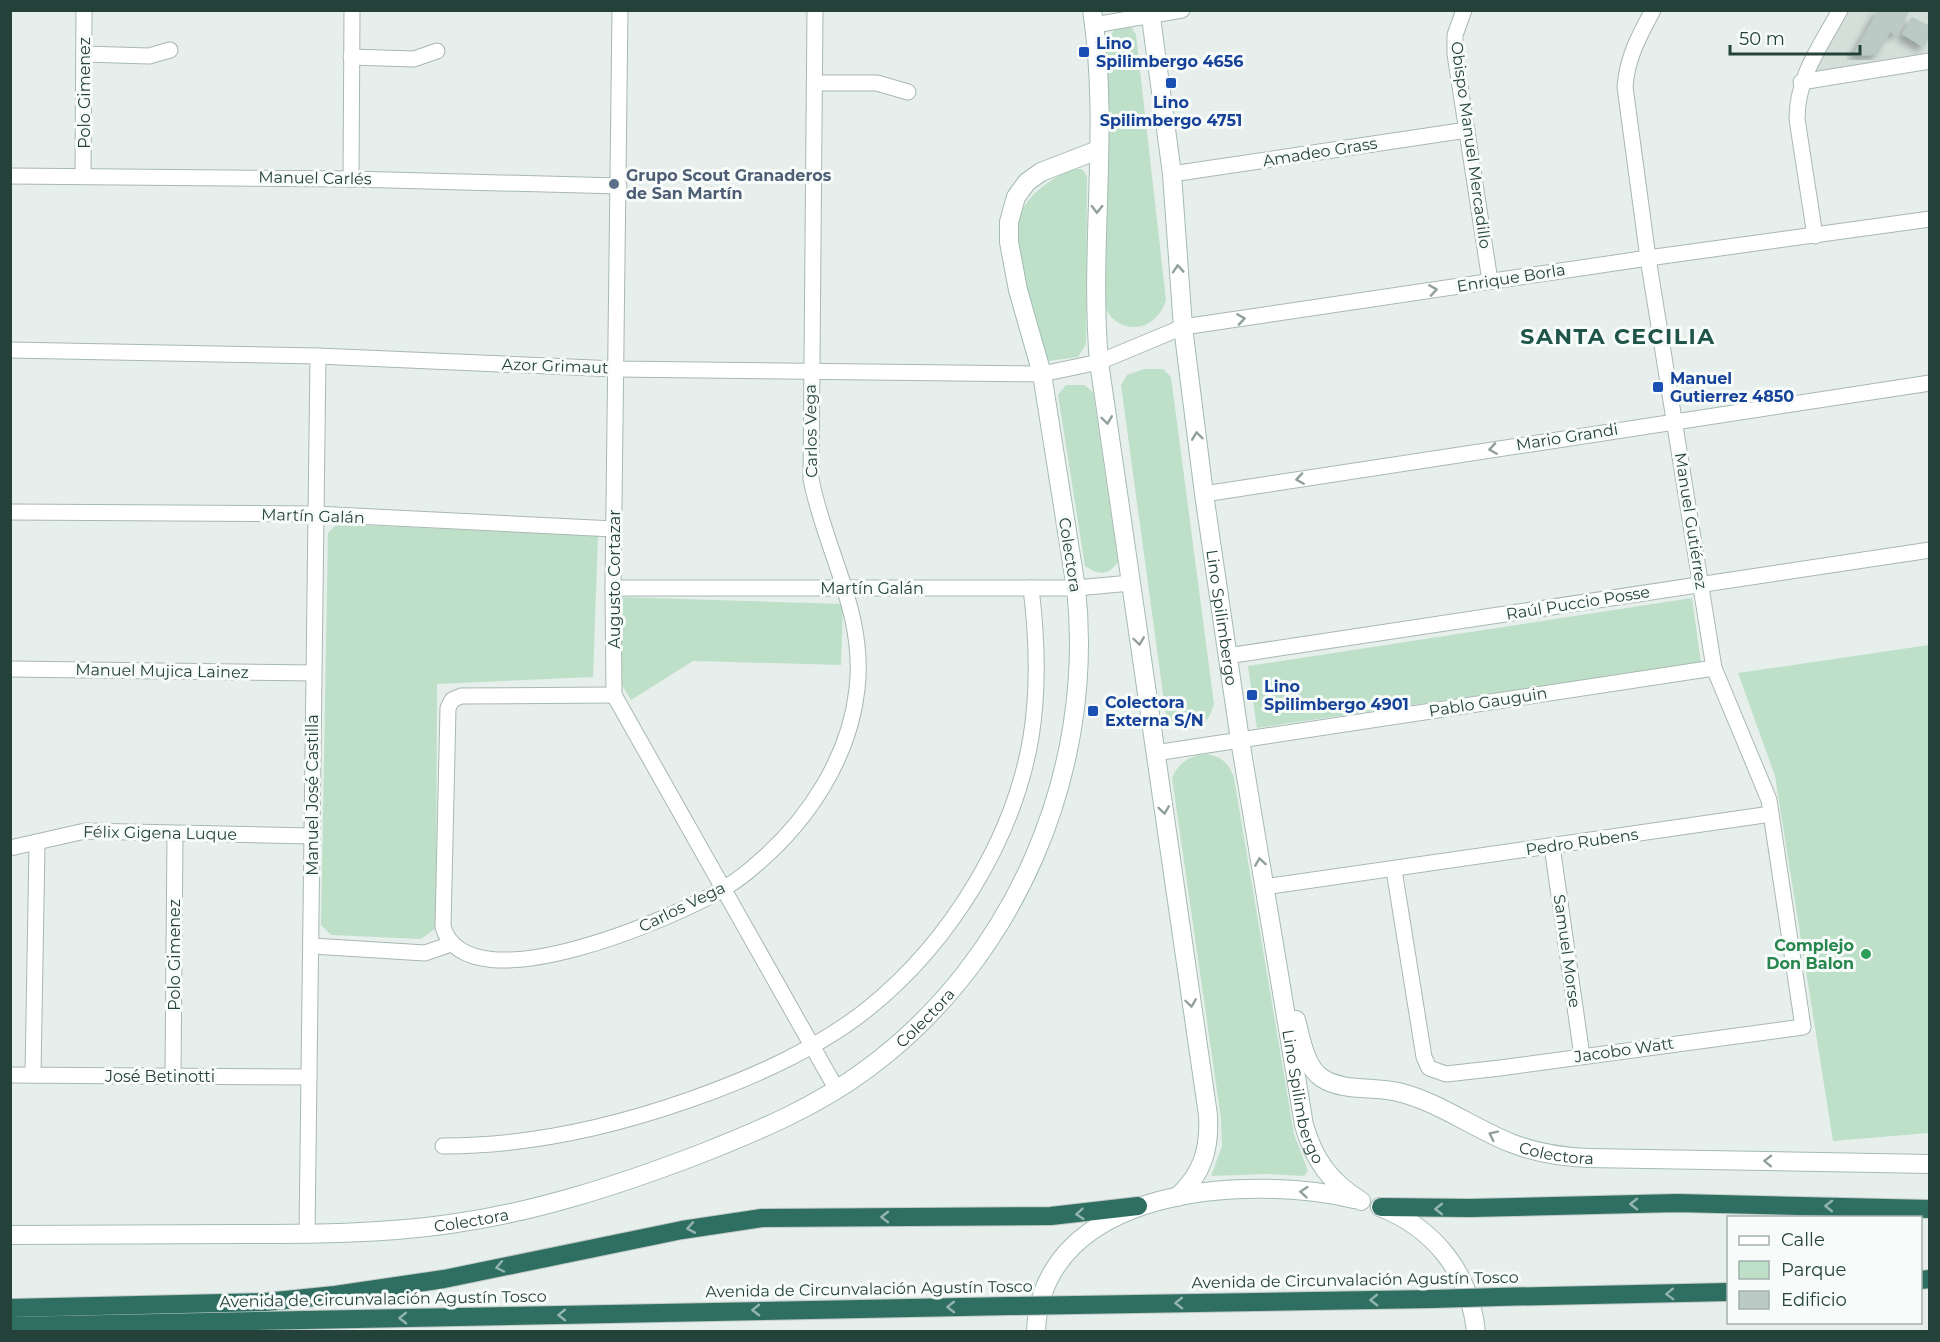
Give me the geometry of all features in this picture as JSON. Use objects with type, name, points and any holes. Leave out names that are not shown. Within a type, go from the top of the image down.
[{"type":"highway","points":[[1381,1208],[1469,1209],[1677,1203],[1929,1209]]},
{"type":"highway","points":[[10,1308],[265,1302],[336,1295],[444,1279],[682,1230],[762,1218],[1051,1216],[1138,1206]]},
{"type":"highway","name":"Avenida de Circunvalación Agustín Tosco","points":[[10,1326],[1727,1292]]},
{"type":"main road","name":"Lino Spilimbergo","points":[[1151,13],[1172,174],[1183,327],[1204,494],[1227,656],[1276,962],[1309,1143],[1317,1161],[1329,1176],[1361,1201]]},
{"type":"main road","points":[[1093,18],[1098,52],[1094,311],[1098,362],[1209,1132],[1208,1145],[1202,1164],[1193,1180],[1177,1197]]},
{"type":"main road","name":"Colectora","points":[[10,1235],[307,1234],[396,1231],[452,1224],[560,1201],[611,1186],[719,1146],[798,1112],[837,1089],[897,1045],[947,994],[990,938],[1023,881],[1047,825],[1071,738],[1078,675],[1079,615],[1076,588],[1041,374],[1018,290],[1009,242],[1009,222],[1016,197],[1027,182],[1041,172],[1098,150]]},
{"type":"main road","name":"Colectora","points":[[1276,962],[1310,1065],[1322,1078],[1340,1085],[1390,1090],[1413,1097],[1525,1148],[1556,1155],[1588,1158],[1929,1164]]},
{"type":"main road","points":[[1036,1332],[1042,1297],[1061,1259],[1088,1232],[1138,1206],[1177,1197],[1262,1190],[1322,1194],[1361,1201],[1412,1222],[1444,1252],[1457,1270],[1467,1293],[1476,1332]]},
{"type":"street","name":"Polo Gimenez","points":[[83,175],[84,10]]},
{"type":"street","points":[[351,179],[352,10]]},
{"type":"street","name":"Augusto Cortazar","points":[[621,10],[613,588],[614,695],[837,1089]]},
{"type":"street","name":"Carlos Vega","points":[[451,944],[469,956],[488,960],[528,959],[556,954],[630,932],[725,888],[760,861],[803,817],[836,762],[850,722],[857,689],[858,646],[846,588],[825,534],[811,479],[814,10]]},
{"type":"street","points":[[1093,18],[1182,10]]},
{"type":"street","name":"Obispo Manuel Mercadillo","points":[[1464,10],[1455,35],[1490,281]]},
{"type":"street","name":"Manuel Gutiérrez","points":[[1653,10],[1634,45],[1626,68],[1625,87],[1648,258],[1714,668],[1769,800],[1803,1027]]},
{"type":"street","points":[[1815,236],[1797,119],[1801,82],[1840,10]]},
{"type":"street","points":[[84,54],[149,56],[170,50]]},
{"type":"street","points":[[351,57],[414,59],[436,51]]},
{"type":"street","points":[[1801,82],[1929,61]]},
{"type":"street","points":[[815,83],[877,82],[908,92]]},
{"type":"street","name":"Amadeo Grass","points":[[1172,174],[1467,130]]},
{"type":"street","name":"Manuel Carlés","points":[[10,176],[351,179],[619,186]]},
{"type":"street","name":"Enrique Borla","points":[[1098,362],[1183,327],[1929,219]]},
{"type":"street","name":"Azor Grimaut","points":[[10,350],[318,356],[616,369],[1041,374],[1098,362]]},
{"type":"street","name":"Manuel José Castilla","points":[[307,1234],[318,356]]},
{"type":"street","name":"Mario Grandi","points":[[1204,494],[1675,420],[1929,383]]},
{"type":"street","name":"Martín Galán","points":[[10,512],[315,514],[614,529]]},
{"type":"street","name":"Raúl Puccio Posse","points":[[1227,656],[1929,550]]},
{"type":"street","name":"Martín Galán","points":[[613,588],[1076,588],[1131,583]]},
{"type":"street","points":[[443,1146],[481,1146],[545,1139],[660,1110],[730,1085],[813,1043],[870,1008],[900,981],[951,919],[991,853],[1017,790],[1031,737],[1036,687],[1036,628],[1031,588]]},
{"type":"street","name":"Pablo Gauguin","points":[[1155,753],[1714,668]]},
{"type":"street","name":"Manuel Mujica Lainez","points":[[10,669],[313,673]]},
{"type":"street","points":[[312,946],[425,953],[451,944],[443,927],[448,708],[452,700],[461,696],[614,695]]},
{"type":"street","name":"Pedro Rubens","points":[[1264,887],[1771,814]]},
{"type":"street","name":"Félix Gigena Luque","points":[[10,848],[85,831],[312,836]]},
{"type":"street","name":"Polo Gimenez","points":[[173,1076],[175,834]]},
{"type":"street","points":[[33,1075],[37,843]]},
{"type":"street","name":"Samuel Morse","points":[[1552,846],[1582,1056]]},
{"type":"street","name":"Jacobo Watt","points":[[1394,870],[1424,1057],[1429,1068],[1446,1074],[1803,1027]]},
{"type":"street","name":"José Betinotti","points":[[10,1075],[309,1077]]},
{"type":"shaded area","points":[[1846,11],[1929,11],[1929,55],[1810,76]]},
{"type":"green space","points":[[1131,26],[1136,35],[1166,300],[1152,321],[1142,326],[1132,327],[1122,325],[1113,319],[1106,310],[1102,297],[1106,47],[1114,29]]},
{"type":"green space","points":[[1071,169],[1082,169],[1087,176],[1086,344],[1078,357],[1048,361],[1025,285],[1018,242],[1019,224],[1022,211],[1031,197],[1043,186]]},
{"type":"green space","points":[[1144,369],[1163,369],[1171,377],[1214,704],[1203,724],[1182,730],[1166,716],[1121,385],[1127,375]]},
{"type":"green space","points":[[1066,385],[1084,385],[1093,392],[1118,562],[1103,573],[1085,566],[1058,395]]},
{"type":"green space","points":[[337,524],[598,536],[593,677],[437,684],[436,928],[421,939],[331,935],[321,925],[328,533]]},
{"type":"green space","points":[[621,597],[843,604],[841,665],[693,661],[631,700],[619,680]]},
{"type":"green space","points":[[1692,598],[1701,663],[1257,728],[1248,666]]},
{"type":"green space","name":"Complejo Don Balon","points":[[1929,645],[1929,1133],[1833,1141],[1775,776],[1738,673]]},
{"type":"green space","points":[[1208,754],[1225,762],[1234,778],[1294,1134],[1308,1171],[1304,1176],[1266,1174],[1211,1176],[1222,1146],[1221,1119],[1172,778],[1186,760]]},
{"type":"building","points":[[1879,10],[1909,10],[1896,34],[1890,31],[1877,54],[1854,55]]},
{"type":"building","points":[[1912,18],[1930,27],[1930,34],[1923,46],[1903,34]]},
{"type":"place","name":"Lino Spilimbergo 4656","points":[[1084,52]]},
{"type":"place","name":"Lino Spilimbergo 4751","points":[[1171,83]]},
{"type":"place","name":"Grupo Scout Granaderos de San Martín","points":[[614,184]]},
{"type":"place","name":"Manuel Gutierrez 4850","points":[[1658,387]]},
{"type":"place","name":"Lino Spilimbergo 4901","points":[[1252,695]]},
{"type":"place","name":"Colectora Externa S/N","points":[[1093,711]]},
{"type":"place","name":"Complejo Don Balon","points":[[1866,954]]},
{"type":"district","name":"SANTA CECILIA","points":[[1618,336]]}]
